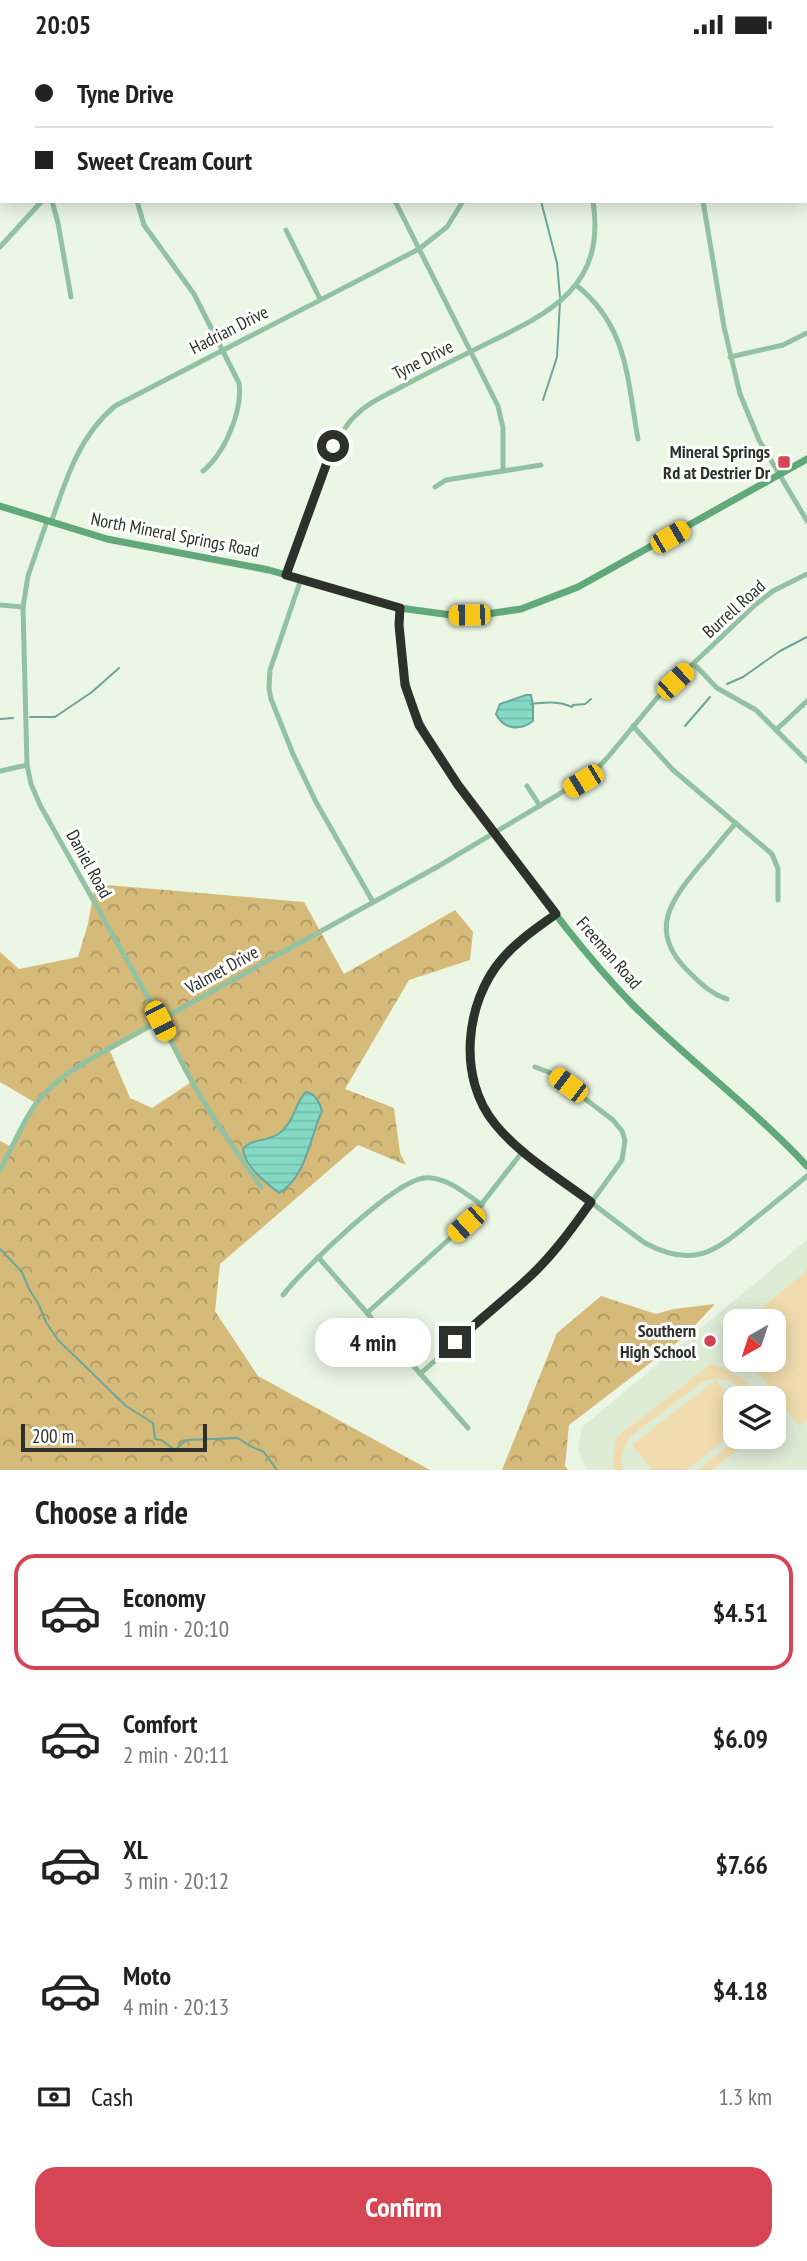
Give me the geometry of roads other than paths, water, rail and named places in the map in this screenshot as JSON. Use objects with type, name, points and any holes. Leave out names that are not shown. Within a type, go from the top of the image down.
[{"type":"street","points":[[0,247],[39,203]]},
{"type":"street","points":[[53,203],[71,297]]},
{"type":"street","points":[[137,203],[147,231],[186,280],[237,377],[240,397],[230,431],[215,459],[203,471]]},
{"type":"street","points":[[396,203],[493,393],[504,438],[503,471]]},
{"type":"street","name":"Hadrian Drive","points":[[49,522],[82,443],[103,416],[129,397],[419,249],[447,227],[463,203]]},
{"type":"street","name":"Tyne Drive","points":[[286,575],[333,446],[349,423],[370,404],[542,316],[560,302],[576,285],[595,245],[593,203]]},
{"type":"street","points":[[703,203],[736,380],[759,440],[807,521]]},
{"type":"street","points":[[286,230],[320,299]]},
{"type":"street","points":[[576,285],[603,311],[619,341],[638,439]]},
{"type":"street","points":[[730,357],[783,345],[807,333]]},
{"type":"street","name":"North Mineral Springs Road","points":[[0,506],[120,542],[242,563],[400,608],[451,615],[486,614],[514,610],[550,599],[593,579],[807,459]]},
{"type":"street","points":[[435,487],[446,480],[541,465]]},
{"type":"street","name":"Daniel Road","points":[[49,522],[32,564],[23,607],[27,765],[31,784],[186,1071],[216,1122],[261,1187]]},
{"type":"street","name":"Burrell Road","points":[[494,833],[591,775],[657,698],[764,598],[807,574]]},
{"type":"street","points":[[300,579],[270,670],[271,699],[316,803],[373,902]]},
{"type":"street","points":[[0,605],[23,607]]},
{"type":"street","name":"Freeman Road","points":[[400,608],[403,669],[414,713],[442,763],[605,975],[807,1165]]},
{"type":"street","points":[[694,664],[717,688],[756,710],[807,761]]},
{"type":"street","points":[[776,730],[807,701]]},
{"type":"street","points":[[633,726],[673,770],[764,846],[775,859],[778,869],[778,899]]},
{"type":"street","points":[[0,771],[27,765]]},
{"type":"street","points":[[527,786],[540,806]]},
{"type":"street","points":[[727,999],[714,995],[673,954],[666,926],[672,901],[736,823]]},
{"type":"street","name":"Valmet Drive","points":[[0,1170],[31,1111],[51,1087],[93,1058],[494,833]]},
{"type":"street","points":[[556,914],[518,942],[494,969],[477,1003],[471,1027],[474,1086],[482,1106],[494,1124],[523,1151],[645,1243],[661,1251],[682,1255],[697,1255],[723,1245],[807,1176]]},
{"type":"street","points":[[420,1374],[526,1280],[567,1236],[622,1160],[625,1140],[622,1131],[601,1110],[551,1073],[535,1067]]},
{"type":"street","points":[[367,1313],[466,1224],[523,1151]]},
{"type":"street","points":[[284,1295],[299,1275],[393,1192],[406,1184],[423,1178],[442,1180],[482,1205]]},
{"type":"street","points":[[318,1258],[468,1428]]},
{"type":"water","points":[[531,695],[533,721],[518,727],[503,723],[496,714],[500,704]]},
{"type":"water","points":[[306,1092],[317,1099],[322,1111],[301,1167],[295,1178],[279,1193],[252,1168],[243,1149],[284,1129]]},
{"type":"waterway","points":[[542,203],[557,263],[560,297]]},
{"type":"waterway","points":[[543,400],[557,357],[560,302]]},
{"type":"waterway","points":[[727,684],[807,637]]},
{"type":"waterway","points":[[30,717],[55,717],[92,692],[119,668]]},
{"type":"waterway","points":[[685,726],[710,697]]},
{"type":"waterway","points":[[531,704],[552,703],[572,707],[585,704],[591,699]]},
{"type":"waterway","points":[[0,719],[13,718]]},
{"type":"waterway","points":[[0,1249],[22,1272],[46,1322],[58,1340],[126,1406],[153,1423],[155,1439],[175,1450],[186,1440],[238,1438],[264,1452],[277,1470]]},
{"type":"place","name":"Mineral Springs Rd at Destrier Dr","points":[[784,462]]},
{"type":"place","name":"Southern High School","points":[[710,1341]]}]
